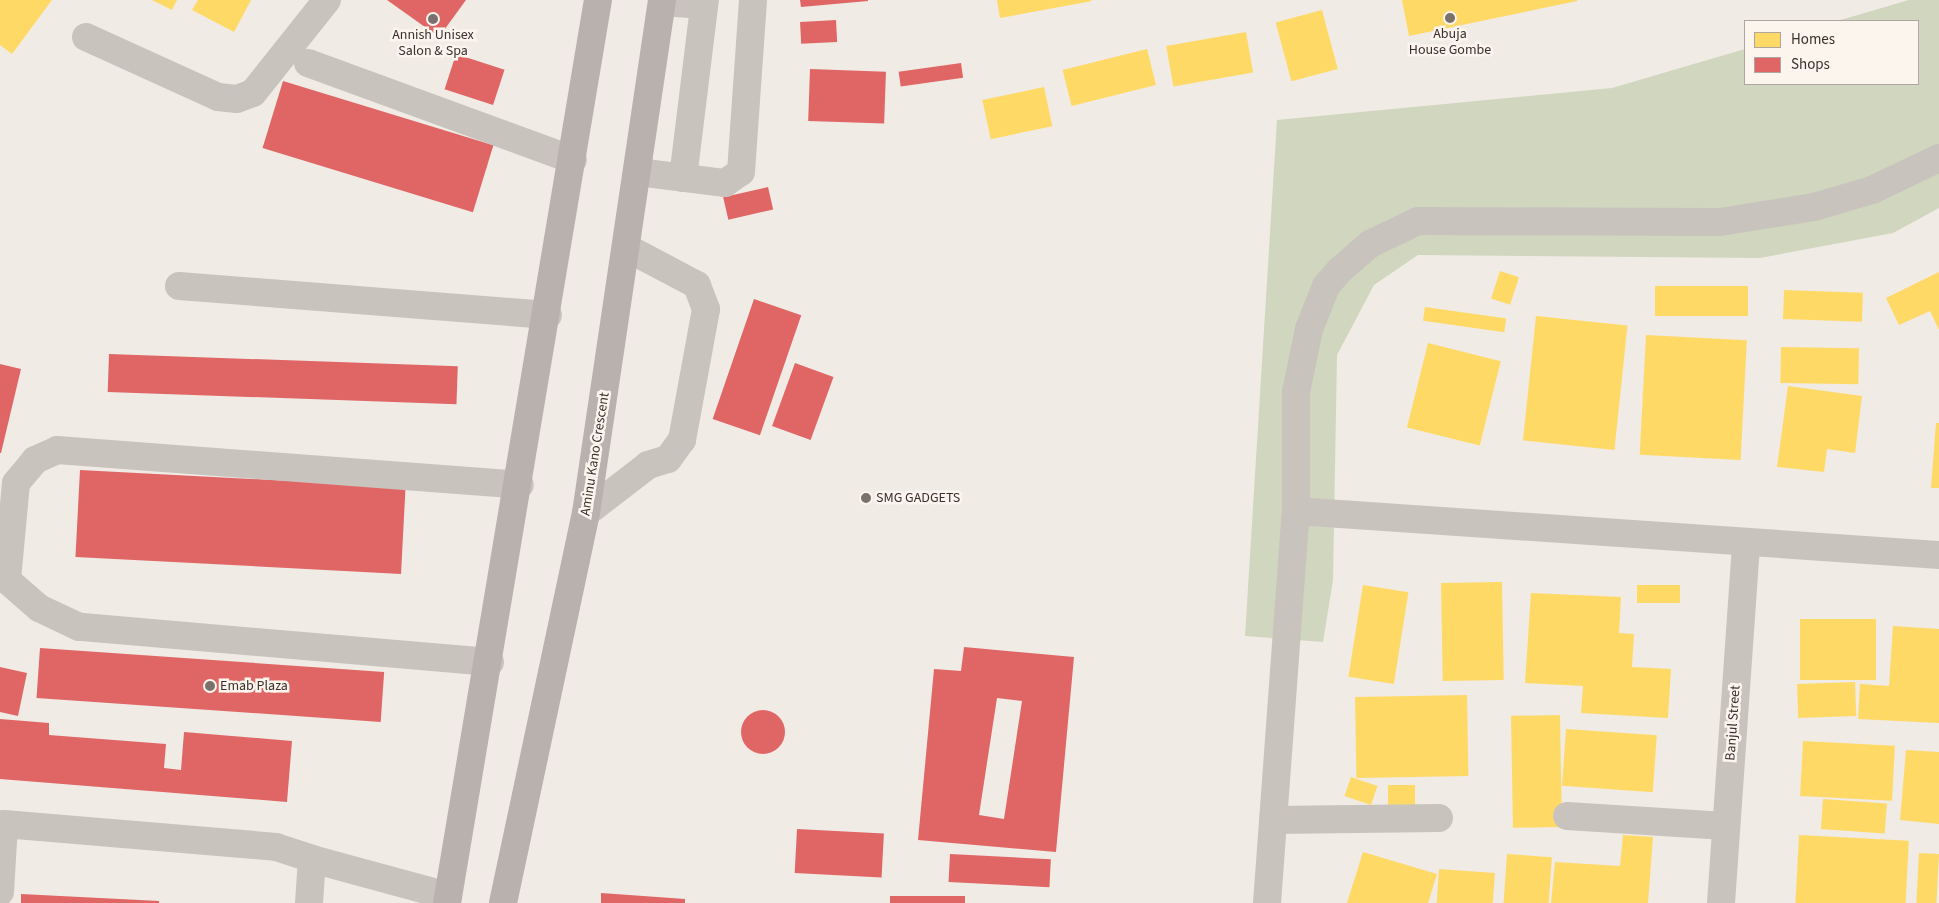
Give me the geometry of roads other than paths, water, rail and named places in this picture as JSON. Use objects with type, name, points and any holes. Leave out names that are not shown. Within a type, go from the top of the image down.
[{"type":"main road","points":[[448,900],[520,485],[598,0]]},
{"type":"main road","name":"Aminu Kano Crescent","points":[[503,903],[586,513],[627,248],[662,1]]},
{"type":"street","points":[[86,37],[218,97],[237,99],[253,93],[327,0]]},
{"type":"street","points":[[638,172],[725,183],[741,172],[753,0]]},
{"type":"street","points":[[662,1],[704,2],[683,178]]},
{"type":"street","points":[[308,62],[573,160]]},
{"type":"street","points":[[1267,903],[1296,511],[1296,392],[1309,328],[1326,286],[1370,244],[1418,221],[1730,221],[1814,208],[1872,190],[1939,158]]},
{"type":"street","points":[[586,513],[648,465],[668,459],[682,440],[706,309],[696,285],[627,248]]},
{"type":"street","points":[[179,286],[548,315]]},
{"type":"street","points":[[490,662],[79,627],[39,608],[7,580],[16,483],[35,460],[57,450],[520,485]]},
{"type":"street","points":[[1296,511],[1939,555]]},
{"type":"street","name":"Banjul Street","points":[[1721,903],[1746,542]]},
{"type":"street","points":[[1567,816],[1726,826]]},
{"type":"street","points":[[1273,820],[1439,818]]},
{"type":"street","points":[[0,892],[2,824],[241,841],[312,859],[448,900]]},
{"type":"street","points":[[309,903],[312,859]]},
{"type":"place","name":"Abuja House Gombe","points":[[1450,18]]},
{"type":"place","name":"Annish Unisex Salon & Spa","points":[[433,19]]},
{"type":"place","name":"SMG GADGETS","points":[[866,498]]},
{"type":"place","name":"Emab Plaza","points":[[210,686]]}]
